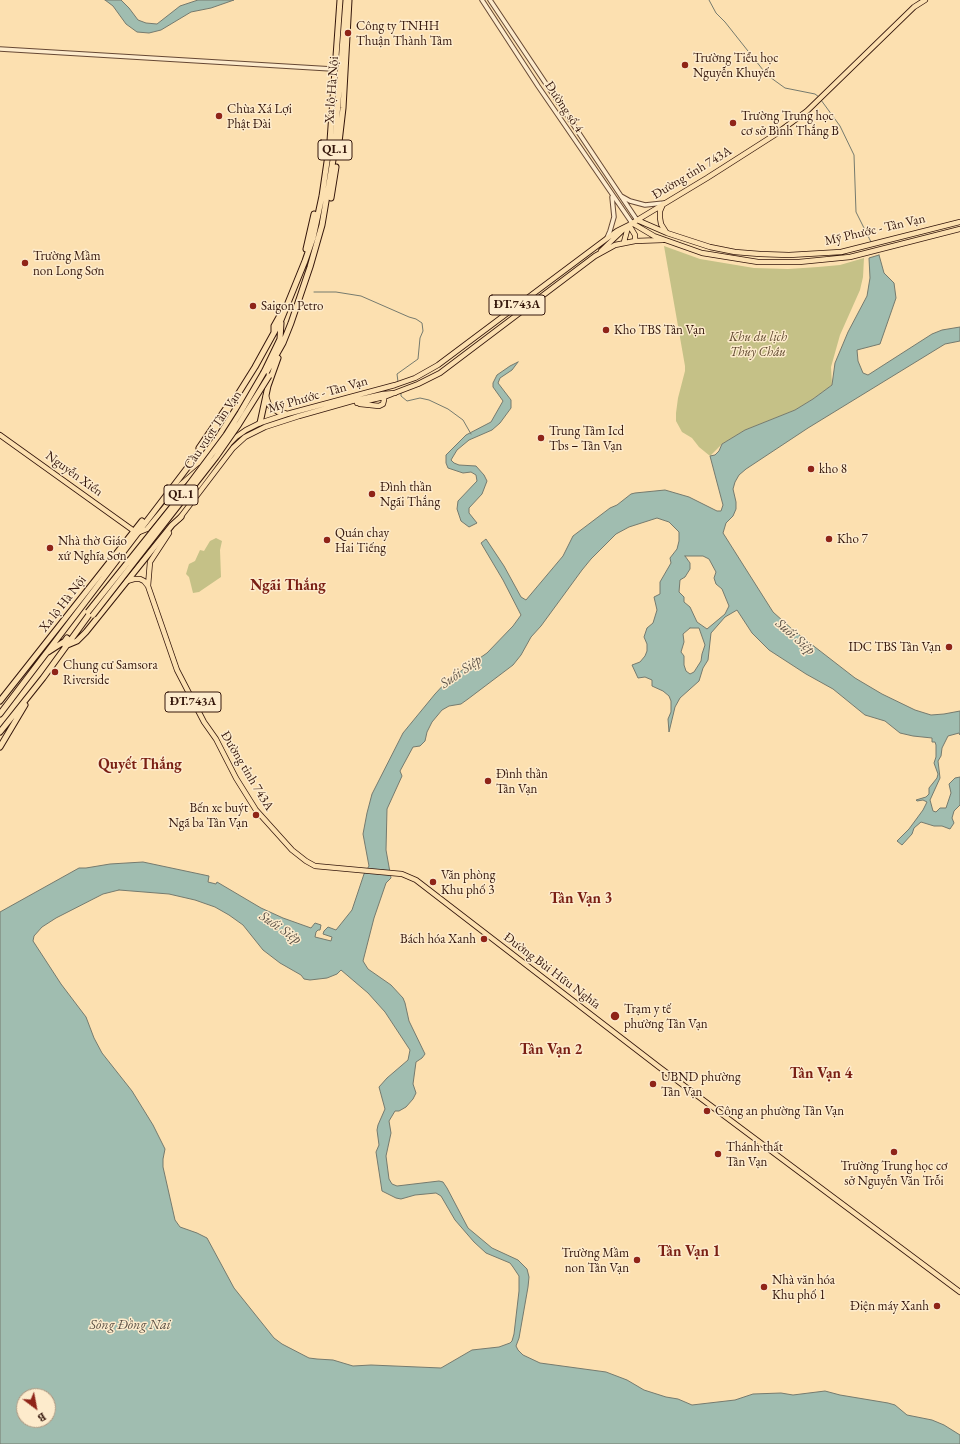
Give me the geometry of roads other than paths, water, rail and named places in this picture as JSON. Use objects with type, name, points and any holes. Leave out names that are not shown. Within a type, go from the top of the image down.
[{"type":"highway","name":"Xa lộ Hà Nội","points":[[0,701],[198,453],[199,446],[242,385],[246,382],[287,308],[312,238],[322,196],[330,141],[333,90],[331,86],[334,69],[338,0]]},
{"type":"highway","name":"Xa lộ Hà Nội","points":[[323,226],[334,154],[346,0]]},
{"type":"highway","name":"Xa lộ Hà Nội","points":[[266,374],[283,343],[300,296],[323,226],[333,187],[341,127],[349,0]]},
{"type":"highway","name":"Xa lộ Hà Nội","points":[[274,333],[274,326],[281,312],[287,308]]},
{"type":"highway","name":"Xa lộ Hà Nội","points":[[266,374],[280,339],[281,320]]},
{"type":"highway","points":[[260,423],[266,396],[283,343]]},
{"type":"highway","name":"Cầu vượt Tân Vạn","points":[[91,613],[208,464],[238,422],[266,374]]},
{"type":"highway","name":"QL.1","points":[[65,646],[77,641],[86,632],[172,525],[181,517]]},
{"type":"highway","name":"Xa lộ Hà Nội","points":[[0,714],[136,532]]},
{"type":"highway","name":"Xa lộ Hà Nội","points":[[45,654],[65,641],[91,613]]},
{"type":"highway","name":"QL.1","points":[[0,732],[56,661],[65,646],[91,613]]},
{"type":"highway","points":[[14,696],[15,682],[28,677]]},
{"type":"highway","points":[[0,747],[31,693]]},
{"type":"main road","name":"Đường tỉnh 743A","points":[[595,256],[623,234],[633,223],[776,134],[832,88],[914,7],[925,0]]},
{"type":"main road","points":[[664,203],[660,211],[660,218],[662,227],[667,233]]},
{"type":"main road","name":"Mỹ Phước - Tân Vạn","points":[[633,223],[710,247],[750,253],[789,255],[841,252],[960,222]]},
{"type":"main road","points":[[633,223],[636,241]]},
{"type":"main road","points":[[624,242],[633,223]]},
{"type":"main road","name":"Mỹ Phước - Tân Vạn","points":[[633,223],[649,234],[663,240],[702,253],[749,262],[799,262],[850,257],[960,229]]},
{"type":"main road","name":"ĐT.743A","points":[[607,238],[633,223]]},
{"type":"main road","name":"Mỹ Phước - Tân Vạn","points":[[260,423],[287,414],[395,385],[423,374],[446,360],[607,238]]},
{"type":"main road","name":"Mỹ Phước - Tân Vạn","points":[[352,401],[357,403],[395,393],[407,389],[440,373],[595,256],[615,245],[624,242],[663,240]]},
{"type":"main road","points":[[749,262],[750,253]]},
{"type":"main road","name":"Mỹ Phước - Tân Vạn","points":[[382,388],[384,396]]},
{"type":"main road","points":[[266,396],[269,405],[272,408],[278,412],[287,414]]},
{"type":"main road","name":"Mỹ Phước - Tân Vạn","points":[[259,430],[299,416],[352,401],[384,396]]},
{"type":"main road","name":"ĐT.743A","points":[[136,532],[147,529],[175,495],[181,491],[194,489],[198,486],[236,437],[260,423]]},
{"type":"main road","name":"Đường tỉnh 743A","points":[[259,430],[240,441],[181,517],[152,558],[148,572],[148,586],[177,670],[204,722],[256,810],[292,850],[306,862],[315,866],[398,873]]},
{"type":"main road","name":"Nguyễn Xiển","points":[[0,435],[136,532]]},
{"type":"main road","points":[[164,508],[166,501],[178,488],[197,470],[217,457],[228,446]]},
{"type":"main road","points":[[126,581],[140,579],[148,586]]},
{"type":"main road","name":"Đường Bùi Hữu Nghĩa","points":[[398,873],[406,874],[416,880],[659,1067],[960,1292]]},
{"type":"street","name":"Đường số 4","points":[[482,0],[633,223]]},
{"type":"street","name":"Đường số 4","points":[[490,0],[620,195],[633,223]]},
{"type":"street","points":[[0,48],[334,69]]},
{"type":"street","points":[[607,238],[614,217],[614,203],[612,194]]},
{"type":"street","points":[[620,195],[630,201],[645,205],[664,203]]},
{"type":"water","points":[[105,0],[121,0],[138,20],[146,23],[157,24],[180,6],[198,0],[234,0],[211,8],[191,12],[161,30],[149,33],[137,32],[126,24],[113,6]]},
{"type":"water","name":"Sông Đồng Nai","points":[[879,255],[884,273],[894,283],[896,298],[880,344],[857,350],[858,361],[863,373],[868,375],[932,334],[942,330],[960,327],[960,341],[945,344],[808,428],[746,469],[739,475],[735,482],[733,489],[736,509],[733,516],[726,523],[723,533],[773,612],[793,630],[855,678],[882,694],[915,710],[931,715],[960,711],[960,735],[959,733],[948,736],[942,748],[941,756],[938,761],[940,778],[930,800],[933,811],[936,812],[940,808],[946,808],[951,793],[949,784],[955,778],[960,777],[960,805],[954,811],[952,818],[954,823],[950,829],[921,822],[914,828],[912,834],[902,845],[897,841],[909,829],[927,802],[923,800],[916,800],[926,797],[929,794],[929,788],[937,778],[938,774],[934,763],[936,757],[936,745],[935,742],[932,742],[932,738],[900,733],[885,721],[865,715],[833,689],[806,674],[769,650],[752,633],[737,610],[725,617],[711,633],[708,660],[703,668],[699,681],[680,698],[675,707],[669,732],[668,719],[671,712],[671,701],[669,696],[663,691],[652,686],[652,680],[645,677],[638,678],[632,665],[640,662],[647,651],[647,644],[644,637],[647,628],[653,623],[657,610],[654,597],[660,594],[660,582],[671,563],[670,558],[677,549],[679,541],[679,532],[669,522],[657,518],[629,527],[616,534],[582,570],[541,626],[531,637],[521,655],[513,665],[461,704],[449,706],[442,710],[432,722],[427,732],[425,741],[420,746],[413,747],[400,771],[402,776],[387,809],[386,850],[391,878],[386,883],[374,918],[363,961],[368,969],[391,985],[403,998],[409,1021],[425,1054],[416,1062],[413,1084],[416,1093],[413,1099],[406,1107],[399,1111],[395,1111],[389,1121],[391,1133],[386,1156],[389,1179],[392,1184],[397,1186],[439,1181],[443,1182],[468,1228],[492,1248],[518,1260],[527,1269],[529,1277],[528,1287],[519,1338],[516,1346],[523,1355],[540,1363],[606,1372],[627,1380],[644,1390],[678,1399],[692,1405],[735,1400],[753,1394],[781,1393],[793,1395],[825,1391],[888,1403],[895,1405],[907,1415],[932,1420],[944,1425],[960,1435],[960,1444],[0,1444],[0,912],[79,868],[143,862],[209,876],[208,882],[216,884],[217,882],[261,908],[283,918],[311,928],[315,923],[321,925],[320,930],[316,932],[315,937],[331,941],[332,937],[323,934],[324,931],[328,927],[336,930],[352,910],[364,874],[369,866],[363,834],[367,813],[372,794],[403,733],[448,680],[487,653],[513,626],[521,615],[503,580],[481,543],[486,539],[504,566],[521,597],[526,600],[563,556],[573,536],[631,494],[665,490],[689,497],[717,511],[721,511],[723,505],[710,456],[715,455],[719,451],[722,444],[745,430],[795,410],[832,385],[835,363],[848,332],[867,296],[870,278],[869,258]],"holes":[[[685,556],[703,556],[709,559],[716,572],[714,578],[716,584],[722,589],[729,606],[725,614],[707,629],[697,622],[690,607],[684,602],[684,597],[679,592],[680,580],[685,577],[690,569],[690,563]],[[690,628],[699,628],[705,645],[701,661],[694,672],[690,674],[686,671],[684,656],[681,652],[684,642],[683,634]],[[119,890],[169,894],[195,900],[215,907],[243,925],[263,950],[280,963],[301,975],[304,979],[310,980],[327,978],[337,974],[341,970],[368,993],[385,1012],[410,1050],[408,1060],[379,1087],[385,1109],[378,1125],[377,1130],[379,1145],[376,1152],[382,1191],[401,1199],[415,1195],[436,1193],[441,1196],[455,1220],[474,1242],[486,1253],[510,1263],[519,1276],[519,1291],[514,1334],[510,1343],[499,1347],[472,1350],[441,1368],[371,1365],[353,1366],[333,1360],[309,1358],[282,1344],[274,1338],[234,1288],[207,1238],[180,1227],[175,1220],[163,1167],[165,1149],[153,1125],[132,1091],[102,1053],[94,1038],[86,1017],[61,984],[33,941],[34,936],[42,927],[56,918],[103,894]]]},
{"type":"water","points":[[518,362],[512,370],[500,378],[498,383],[511,400],[511,408],[500,423],[492,430],[469,440],[457,450],[451,460],[459,465],[476,466],[487,481],[482,494],[469,508],[469,513],[477,523],[469,527],[461,521],[457,509],[458,501],[477,481],[476,475],[471,472],[463,473],[448,468],[446,463],[446,455],[466,435],[491,422],[503,401],[493,387],[493,383],[497,375]]},
{"type":"waterway","points":[[709,0],[716,13],[725,22],[767,75],[785,88],[815,94],[819,97]]},
{"type":"waterway","points":[[821,100],[840,126],[854,155],[856,212],[871,242]]},
{"type":"waterway","points":[[314,292],[336,292],[361,296],[416,319],[422,323],[423,331],[420,338],[418,359],[397,374],[398,382]]},
{"type":"waterway","points":[[401,393],[401,396],[407,401],[420,398],[429,400],[448,409],[463,420],[471,434]]},
{"type":"place","name":"Công ty TNHH Thuận Thành Tâm","points":[[348,33]]},
{"type":"place","name":"Trường Tiểu học Nguyễn Khuyến","points":[[685,65]]},
{"type":"place","name":"Chùa Xá Lợi Phật Đài","points":[[219,116]]},
{"type":"place","name":"Trường Trung học cơ sở Bình Thắng B","points":[[733,123]]},
{"type":"place","name":"Trường Mầm non Long Sơn","points":[[25,263]]},
{"type":"place","name":"Saigon Petro","points":[[253,306]]},
{"type":"place","name":"Kho TBS Tân Vạn","points":[[606,330]]},
{"type":"place","name":"Trung Tâm Icd Tbs – Tân Vạn","points":[[541,438]]},
{"type":"place","name":"kho 8","points":[[811,469]]},
{"type":"place","name":"Đình thần Ngãi Thắng","points":[[372,494]]},
{"type":"place","name":"Kho 7","points":[[829,539]]},
{"type":"place","name":"Quán chay Hai Tiếng","points":[[327,540]]},
{"type":"place","name":"Nhà thờ Giáo xứ Nghĩa Sơn","points":[[50,548]]},
{"type":"place","name":"IDC TBS Tân Vạn","points":[[949,647]]},
{"type":"place","name":"Chung cư Samsora Riverside","points":[[55,672]]},
{"type":"place","name":"Đình thần Tân Vạn","points":[[488,781]]},
{"type":"place","name":"Bến xe buýt Ngã ba Tân Vạn","points":[[256,815]]},
{"type":"place","name":"Văn phòng Khu phố 3","points":[[433,882]]},
{"type":"place","name":"Bách hóa Xanh","points":[[484,939]]},
{"type":"place","name":"Trạm y tế phường Tân Vạn","points":[[615,1016]]},
{"type":"place","name":"UBND phường Tân Vạn","points":[[653,1084]]},
{"type":"place","name":"Công an phường Tân Vạn","points":[[707,1111]]},
{"type":"place","name":"Trường Trung học cơ sở Nguyễn Văn Trỗi","points":[[894,1152]]},
{"type":"place","name":"Thánh thất Tân Vạn","points":[[718,1154]]},
{"type":"place","name":"Trường Mầm non Tân Vạn","points":[[637,1260]]},
{"type":"place","name":"Nhà văn hóa Khu phố 1","points":[[764,1287]]},
{"type":"place","name":"Điện máy Xanh","points":[[937,1306]]},
{"type":"district","name":"Ngãi Thắng","points":[[288,586]]},
{"type":"district","name":"Quyết Thắng","points":[[140,765]]},
{"type":"district","name":"Tân Vạn 3","points":[[581,899]]},
{"type":"district","name":"Tân Vạn 2","points":[[551,1050]]},
{"type":"district","name":"Tân Vạn 4","points":[[821,1074]]},
{"type":"district","name":"Tân Vạn 1","points":[[689,1252]]},
{"type":"park label","name":"Khu du lịch Thủy Châu","points":[[758,344]]},
{"type":"water label","name":"Suối Siệp","points":[[795,637]]},
{"type":"water label","name":"Suối Siệp","points":[[461,672]]},
{"type":"water label","name":"Suối Siệp","points":[[280,928]]}]
